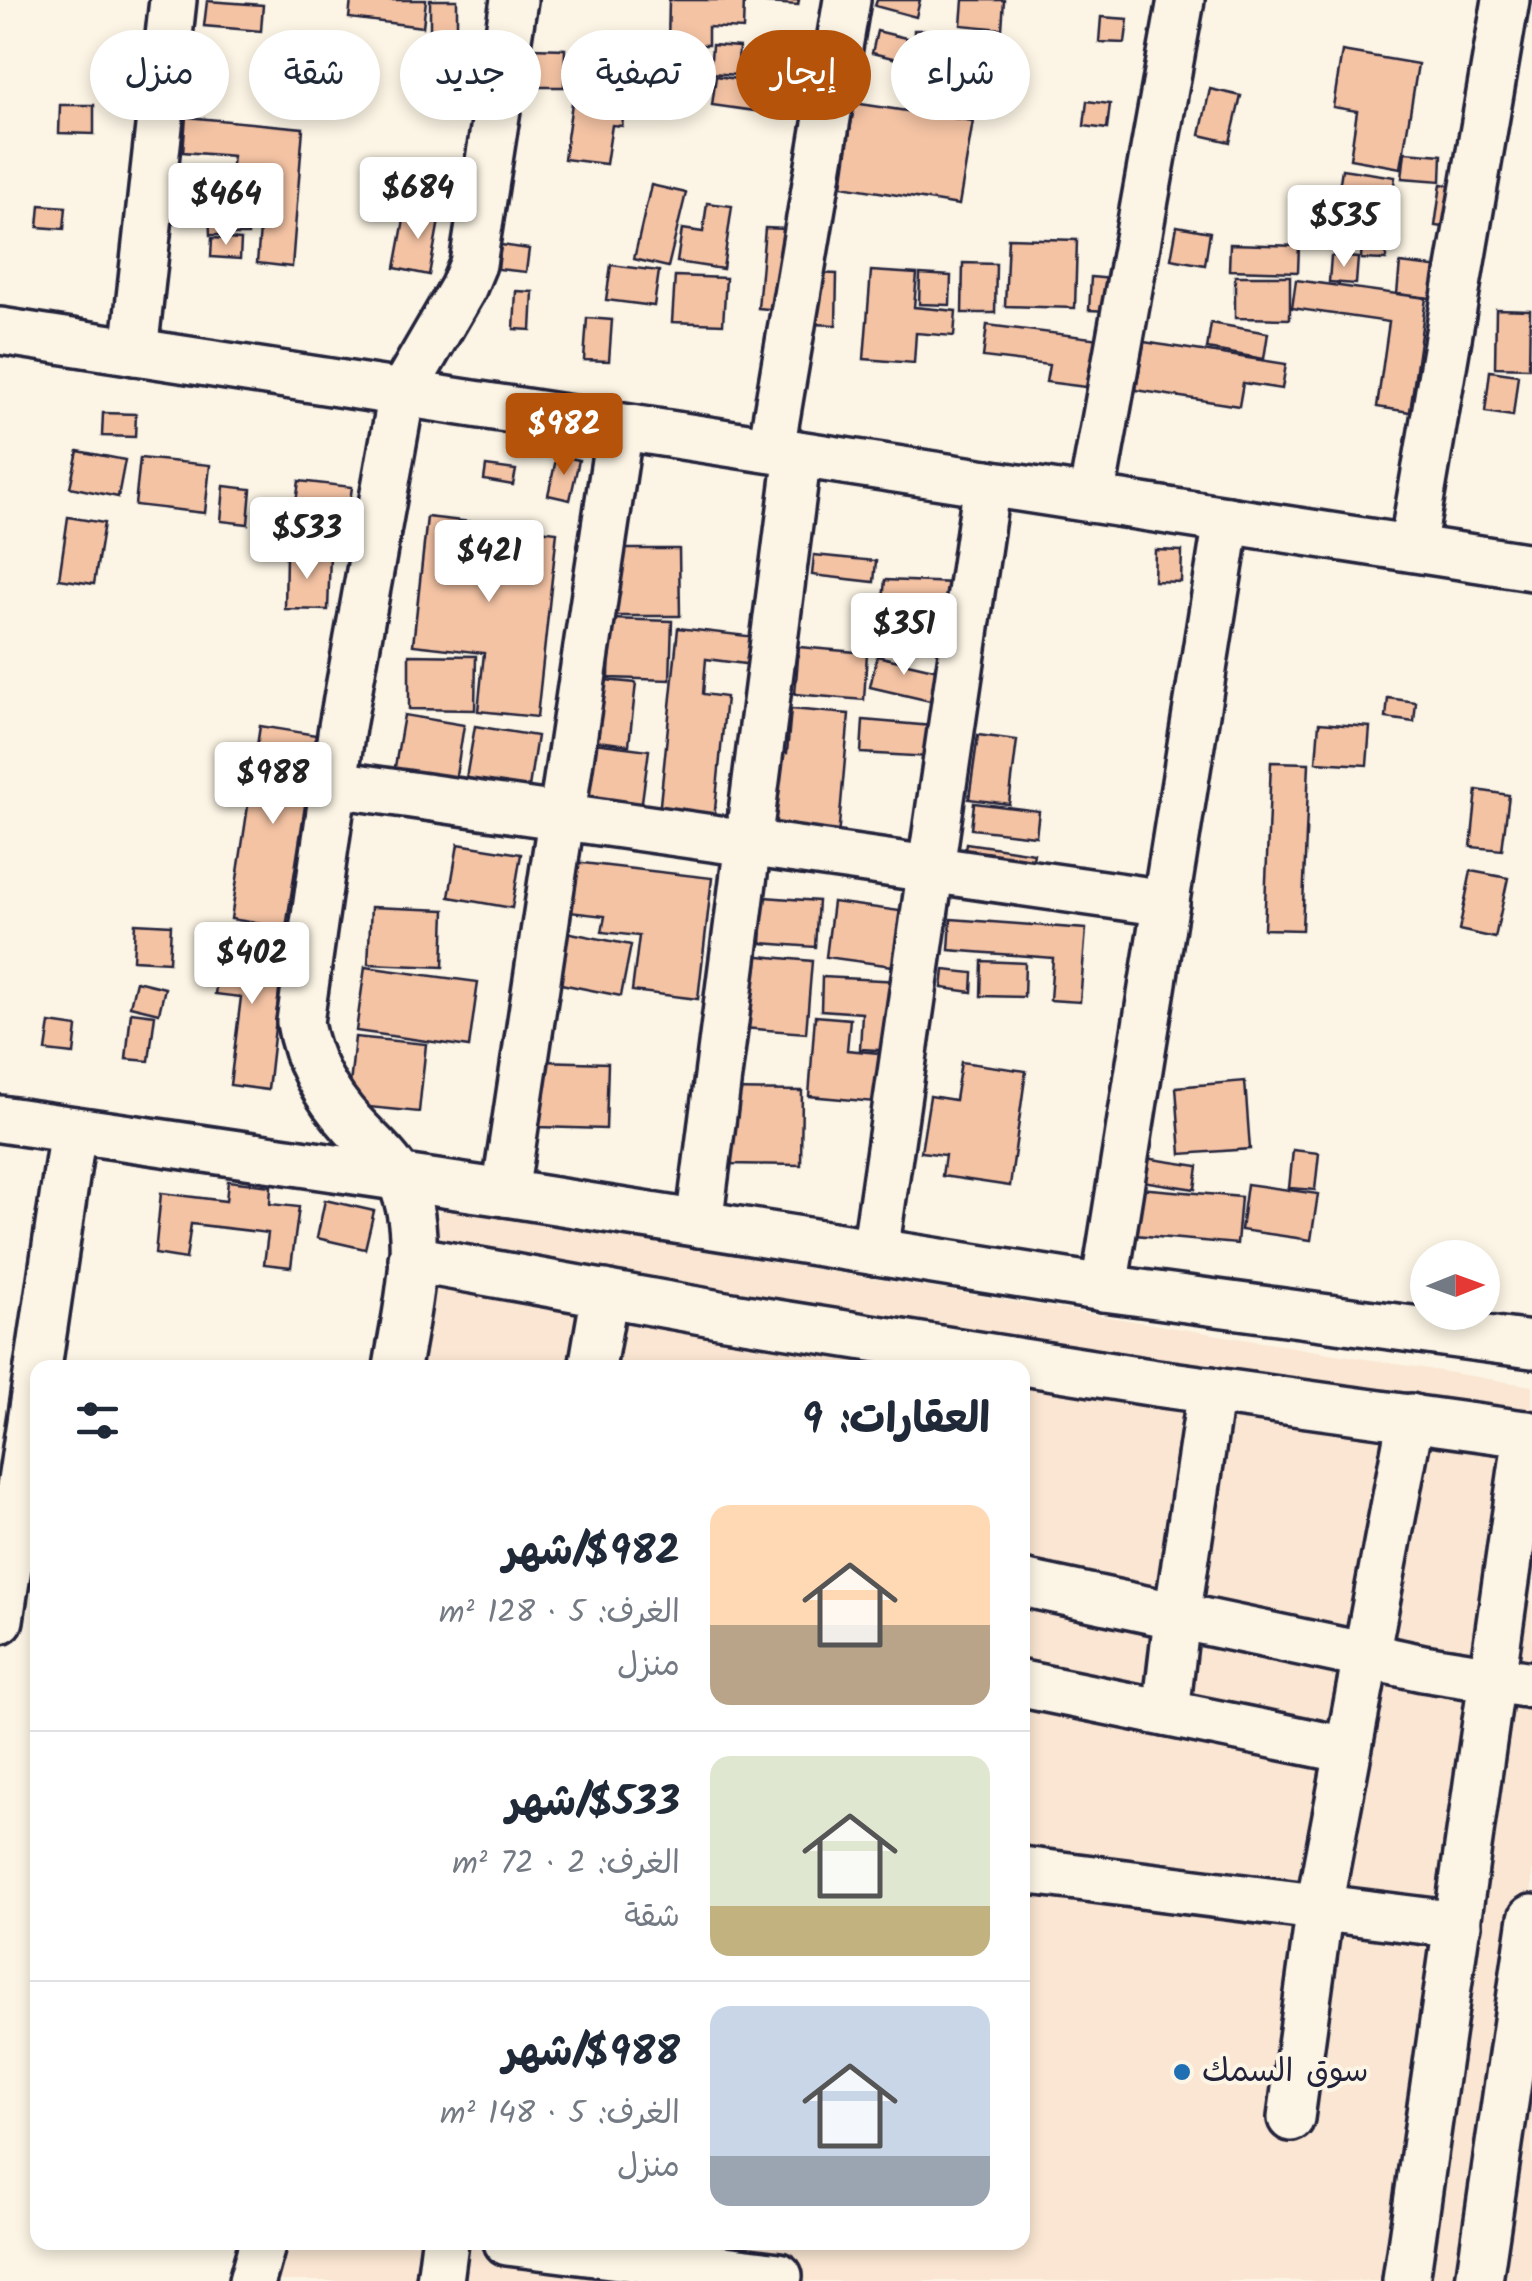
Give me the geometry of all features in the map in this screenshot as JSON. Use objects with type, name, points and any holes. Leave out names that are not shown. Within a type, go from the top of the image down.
[{"type":"street","points":[[134,352],[173,0]]},
{"type":"street","points":[[399,1360],[412,1260],[410,1217],[398,1178],[322,1084],[303,1040],[300,1022],[335,784],[402,393],[473,264],[514,0]]},
{"type":"street","points":[[700,1224],[748,842],[784,452],[847,0]]},
{"type":"street","points":[[1091,499],[1180,0]]},
{"type":"street","points":[[1412,548],[1506,0]]},
{"type":"street","points":[[0,331],[1532,567]]},
{"type":"street","points":[[504,1194],[620,427]]},
{"type":"street","points":[[875,1252],[987,483]]},
{"type":"street","points":[[1104,1288],[1227,520]]},
{"type":"street","points":[[335,784],[1166,903]]},
{"type":"street","points":[[0,1119],[1104,1288],[1532,1345]]},
{"type":"street","points":[[39,1360],[73,1130]]},
{"type":"street","points":[[412,1260],[604,1293],[827,1349],[962,1360]]},
{"type":"street","points":[[593,1360],[604,1293]]},
{"type":"street","points":[[1030,1366],[1530,1434],[1512,1682],[1455,1940],[1406,2281]]},
{"type":"street","points":[[1166,1713],[1211,1390]]},
{"type":"street","points":[[1291,2118],[1320,1907],[1410,1416]]},
{"type":"street","points":[[11,1592],[30,1434]]},
{"type":"street","points":[[1030,1585],[1364,1656],[1512,1682]]},
{"type":"street","points":[[1030,1686],[1347,1750]]},
{"type":"street","points":[[1030,1871],[1320,1907],[1455,1940],[1525,1963]]},
{"type":"street","points":[[1479,2281],[1524,2030],[1525,1963],[1532,1918]]},
{"type":"street","points":[[252,2281],[260,2250]]},
{"type":"street","points":[[440,2281],[444,2250]]},
{"type":"street","points":[[551,2257],[781,2267]]},
{"type":"shaded area","points":[[440,1208],[1532,1386],[1532,2281],[270,2281],[275,2250],[1030,2250],[1030,1360],[416,1360]]},
{"type":"building","points":[[351,0],[426,0],[423,27],[349,18]]},
{"type":"building","points":[[430,0],[457,0],[457,30],[430,30]]},
{"type":"building","points":[[669,0],[744,0],[743,29],[668,30]]},
{"type":"building","points":[[767,0],[799,0],[798,5]]},
{"type":"building","points":[[877,0],[920,0],[916,17],[875,6]]},
{"type":"building","points":[[963,0],[1004,0],[1002,29],[961,25]]},
{"type":"building","points":[[207,1],[263,5],[261,30],[204,26]]},
{"type":"building","points":[[1101,17],[1128,19],[1125,43],[1099,42]]},
{"type":"building","points":[[877,31],[891,34],[891,58],[872,53]]},
{"type":"building","points":[[716,45],[736,47],[736,75],[716,73]]},
{"type":"building","points":[[541,48],[561,49],[561,87],[541,87]]},
{"type":"building","points":[[1342,51],[1418,64],[1401,168],[1350,159],[1357,111],[1333,107]]},
{"type":"building","points":[[716,76],[736,79],[736,108],[716,106]]},
{"type":"building","points":[[1210,89],[1241,96],[1230,142],[1200,135]]},
{"type":"building","points":[[1087,101],[1110,104],[1107,129],[1084,126]]},
{"type":"building","points":[[60,105],[90,105],[94,134],[59,133]]},
{"type":"building","points":[[871,106],[891,109],[891,120],[973,121],[959,205],[842,186],[852,120],[871,120]]},
{"type":"building","points":[[186,120],[303,128],[292,267],[257,263],[264,184],[230,181],[233,156],[183,152]]},
{"type":"building","points":[[570,120],[623,120],[622,126],[612,125],[606,164],[564,159]]},
{"type":"building","points":[[1405,152],[1442,155],[1441,181],[1402,178]]},
{"type":"building","points":[[1342,169],[1395,177],[1387,235],[1333,227]]},
{"type":"building","points":[[1441,184],[1467,188],[1462,229],[1435,226]]},
{"type":"building","points":[[651,185],[686,193],[668,267],[634,259]]},
{"type":"building","points":[[707,203],[732,206],[723,269],[677,262],[682,229],[703,232]]},
{"type":"building","points":[[40,205],[66,207],[64,229],[38,227]]},
{"type":"building","points":[[209,209],[248,209],[248,235],[210,235]]},
{"type":"building","points":[[406,209],[440,215],[429,275],[395,268]]},
{"type":"building","points":[[1177,226],[1210,232],[1205,265],[1171,259]]},
{"type":"building","points":[[765,228],[787,229],[779,310],[758,308]]},
{"type":"building","points":[[1362,235],[1387,236],[1386,260],[1361,259]]},
{"type":"building","points":[[212,238],[241,240],[240,259],[211,257]]},
{"type":"building","points":[[1008,238],[1077,240],[1075,308],[1005,306]]},
{"type":"building","points":[[1230,244],[1299,246],[1298,272],[1229,270]]},
{"type":"building","points":[[501,245],[529,249],[526,272],[498,269]]},
{"type":"building","points":[[1331,256],[1358,258],[1356,284],[1329,282]]},
{"type":"building","points":[[963,263],[996,264],[995,313],[962,313]]},
{"type":"building","points":[[1400,263],[1451,269],[1447,300],[1397,294]]},
{"type":"building","points":[[611,265],[659,271],[654,306],[606,300]]},
{"type":"building","points":[[871,271],[917,274],[914,307],[956,311],[954,336],[916,333],[914,363],[864,359]]},
{"type":"building","points":[[814,273],[837,274],[836,325],[812,324]]},
{"type":"building","points":[[920,274],[951,276],[950,305],[919,304]]},
{"type":"building","points":[[675,276],[726,278],[723,324],[672,322]]},
{"type":"building","points":[[1235,276],[1290,276],[1290,319],[1235,318]]},
{"type":"building","points":[[1091,277],[1112,279],[1109,311],[1089,310]]},
{"type":"building","points":[[1296,280],[1426,298],[1410,412],[1377,407],[1389,322],[1292,308]]},
{"type":"building","points":[[516,291],[533,292],[531,330],[514,329]]},
{"type":"building","points":[[1496,309],[1530,310],[1529,368],[1495,367]]},
{"type":"building","points":[[587,318],[612,320],[609,361],[584,360]]},
{"type":"building","points":[[1211,323],[1268,333],[1264,359],[1207,349]]},
{"type":"building","points":[[987,325],[1100,339],[1094,388],[1046,382],[1049,365],[983,357]]},
{"type":"building","points":[[1144,342],[1286,364],[1282,389],[1243,383],[1239,406],[1136,390]]},
{"type":"building","points":[[1490,371],[1518,375],[1513,416],[1485,412]]},
{"type":"building","points":[[103,413],[136,414],[135,437],[102,436]]},
{"type":"building","points":[[78,451],[125,460],[118,497],[70,487]]},
{"type":"building","points":[[557,455],[579,460],[570,500],[548,495]]},
{"type":"building","points":[[140,458],[210,465],[205,513],[135,505]]},
{"type":"building","points":[[486,466],[516,470],[513,485],[484,480]]},
{"type":"building","points":[[299,481],[352,487],[349,509],[296,502]]},
{"type":"building","points":[[224,486],[251,489],[248,524],[221,521]]},
{"type":"building","points":[[68,517],[104,523],[94,584],[59,579]]},
{"type":"building","points":[[427,517],[557,532],[537,717],[478,711],[484,653],[413,645]]},
{"type":"building","points":[[617,549],[679,549],[680,616],[617,616]]},
{"type":"building","points":[[1155,550],[1182,551],[1181,582],[1154,581]]},
{"type":"building","points":[[286,554],[330,555],[328,610],[285,609]]},
{"type":"building","points":[[814,555],[876,561],[874,582],[812,575]]},
{"type":"building","points":[[885,580],[955,583],[953,629],[917,628],[918,602],[883,600]]},
{"type":"building","points":[[610,619],[672,621],[670,680],[609,678]]},
{"type":"building","points":[[678,628],[756,637],[753,665],[706,659],[703,694],[726,697],[714,820],[659,814]]},
{"type":"building","points":[[799,647],[867,653],[864,700],[795,694]]},
{"type":"building","points":[[409,655],[476,656],[475,710],[409,709]]},
{"type":"building","points":[[877,656],[938,670],[930,701],[870,687]]},
{"type":"building","points":[[604,680],[636,683],[629,745],[597,741]]},
{"type":"building","points":[[1388,698],[1416,702],[1414,722],[1386,718]]},
{"type":"building","points":[[791,709],[849,714],[837,849],[772,843],[780,752],[787,753]]},
{"type":"building","points":[[404,715],[464,725],[454,789],[393,778]]},
{"type":"building","points":[[863,720],[932,726],[930,757],[861,753]]},
{"type":"building","points":[[1319,723],[1370,727],[1367,765],[1316,762]]},
{"type":"building","points":[[260,726],[316,735],[286,928],[231,919]]},
{"type":"building","points":[[475,726],[537,736],[527,800],[464,790]]},
{"type":"building","points":[[978,735],[1017,740],[1009,804],[969,799]]},
{"type":"building","points":[[594,743],[649,750],[640,816],[585,809]]},
{"type":"building","points":[[1271,762],[1309,763],[1302,930],[1264,929]]},
{"type":"building","points":[[1477,790],[1509,795],[1502,850],[1471,847]]},
{"type":"building","points":[[974,803],[1039,811],[1036,836],[971,829]]},
{"type":"building","points":[[966,843],[1034,853],[1030,879],[962,869]]},
{"type":"building","points":[[458,844],[521,854],[512,908],[449,897]]},
{"type":"building","points":[[574,862],[712,878],[698,999],[632,991],[639,936],[602,932],[605,916],[569,912]]},
{"type":"building","points":[[1471,871],[1508,878],[1495,938],[1459,930]]},
{"type":"building","points":[[764,897],[818,901],[815,947],[761,943]]},
{"type":"building","points":[[833,902],[900,911],[893,966],[826,957]]},
{"type":"building","points":[[371,907],[445,910],[443,967],[368,964]]},
{"type":"building","points":[[951,919],[1086,929],[1080,1002],[1050,1000],[1053,958],[949,950]]},
{"type":"building","points":[[135,923],[171,925],[169,962],[133,960]]},
{"type":"building","points":[[566,932],[631,945],[621,996],[556,983]]},
{"type":"building","points":[[222,940],[284,947],[268,1090],[230,1085],[241,997],[215,994]]},
{"type":"building","points":[[749,955],[812,961],[806,1033],[743,1028]]},
{"type":"building","points":[[982,961],[1025,963],[1024,997],[981,996]]},
{"type":"building","points":[[365,967],[478,982],[469,1047],[356,1031]]},
{"type":"building","points":[[944,970],[973,973],[972,992],[942,988]]},
{"type":"building","points":[[822,977],[900,981],[897,1051],[860,1049],[862,1013],[821,1010]]},
{"type":"building","points":[[136,981],[165,988],[159,1013],[130,1006]]},
{"type":"building","points":[[131,1012],[155,1015],[149,1061],[126,1059]]},
{"type":"building","points":[[815,1016],[850,1019],[847,1050],[879,1053],[875,1102],[809,1096]]},
{"type":"building","points":[[50,1023],[77,1027],[74,1054],[46,1051]]},
{"type":"building","points":[[355,1037],[426,1044],[419,1112],[348,1105]]},
{"type":"building","points":[[540,1061],[608,1063],[606,1129],[538,1127]]},
{"type":"building","points":[[961,1062],[1026,1071],[1010,1186],[942,1176],[945,1155],[921,1152],[930,1096],[955,1100]]},
{"type":"building","points":[[1245,1081],[1250,1149],[1181,1154],[1176,1087]]},
{"type":"building","points":[[729,1090],[802,1091],[801,1165],[727,1164]]},
{"type":"building","points":[[1293,1150],[1319,1153],[1315,1190],[1289,1188]]},
{"type":"building","points":[[1126,1155],[1198,1166],[1195,1189],[1122,1178]]},
{"type":"building","points":[[228,1181],[271,1186],[270,1204],[299,1207],[291,1267],[264,1264],[268,1233],[191,1224],[186,1259],[155,1254],[161,1193],[226,1201]]},
{"type":"building","points":[[1247,1184],[1318,1194],[1311,1240],[1241,1230]]},
{"type":"building","points":[[1139,1188],[1241,1197],[1237,1244],[1135,1235]]},
{"type":"building","points":[[325,1200],[374,1211],[365,1249],[317,1238]]},
{"type":"place","name":"سوق السمك","points":[[1182,2072]]}]
